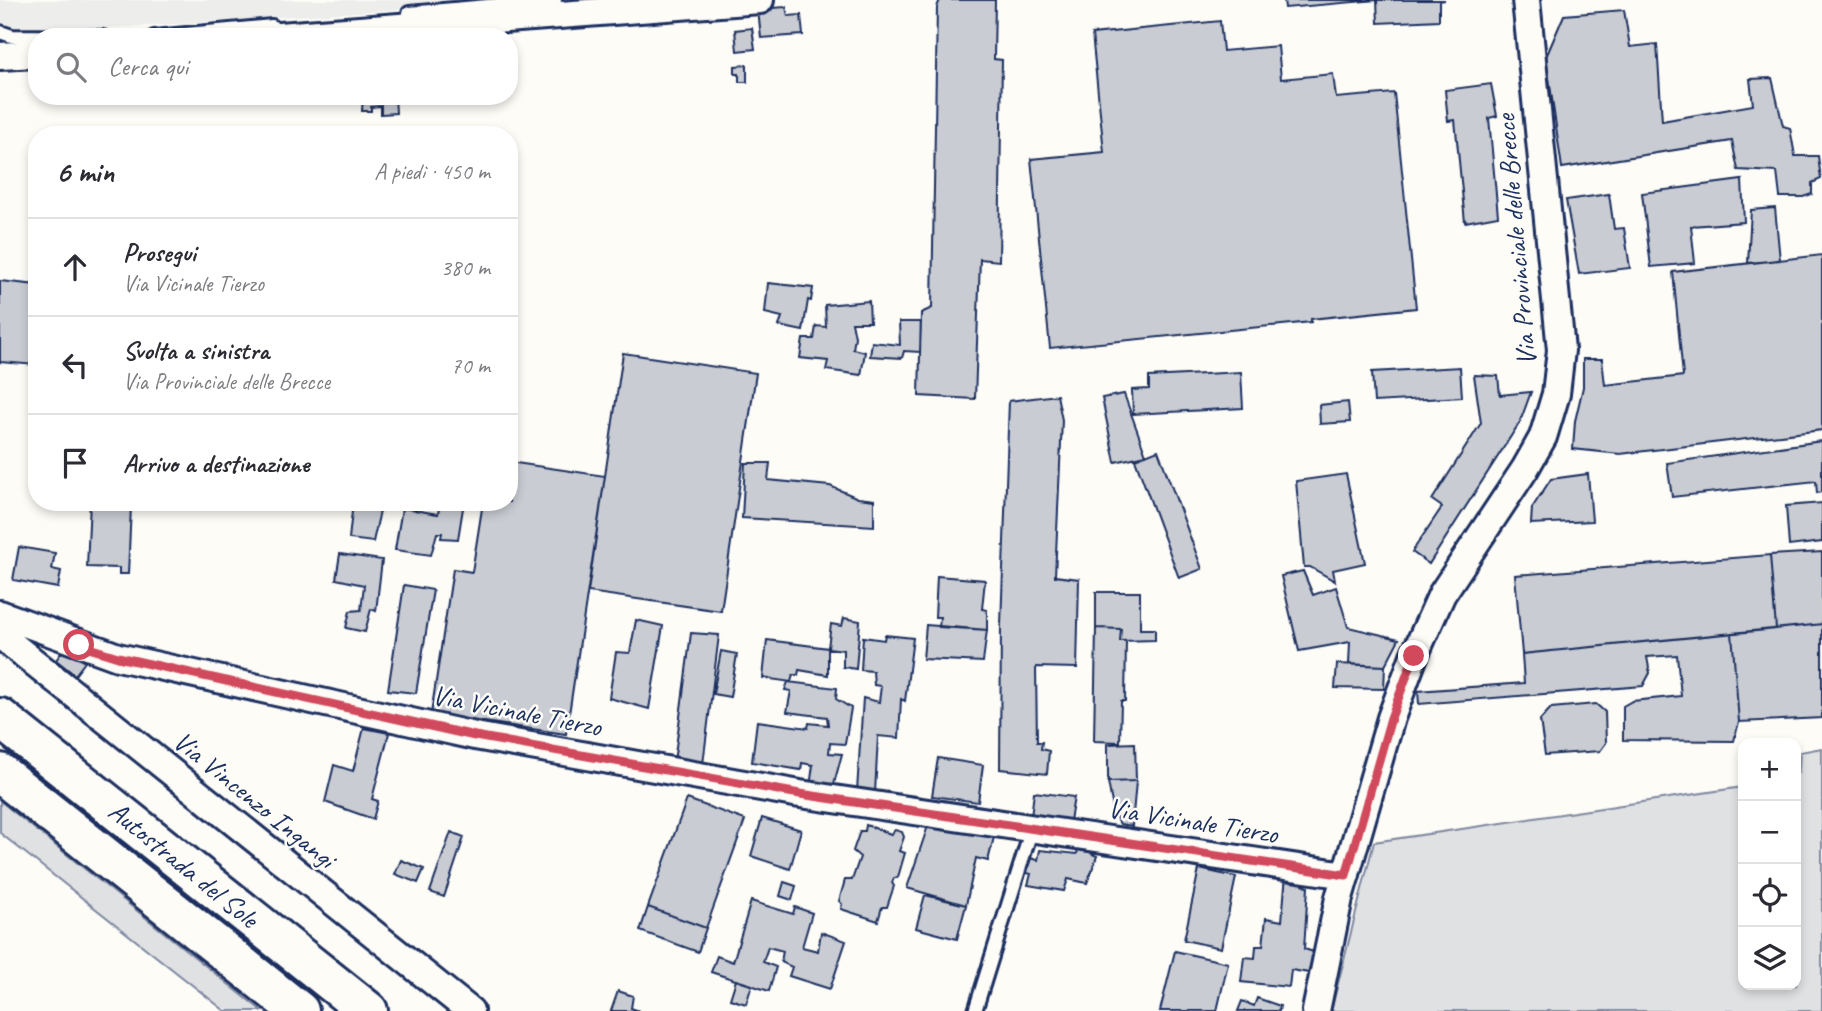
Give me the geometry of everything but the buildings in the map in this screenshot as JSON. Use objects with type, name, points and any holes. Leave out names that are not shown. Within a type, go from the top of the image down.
[{"type":"highway","name":"Autostrada del Sole","points":[[0,718],[368,1011]]},
{"type":"highway","name":"Autostrada del Sole","points":[[0,773],[299,1011]]},
{"type":"street","points":[[386,28],[760,0]]},
{"type":"street","name":"Via Provinciale delle Brecce","points":[[1316,1011],[1346,875],[1391,718],[1414,656],[1442,594],[1525,469],[1543,436],[1556,394],[1561,350],[1526,0]]},
{"type":"street","points":[[0,56],[28,54]]},
{"type":"street","name":"Via Vicinale Tierzo","points":[[0,614],[118,657],[475,736],[800,794],[1346,875]]},
{"type":"street","name":"Via Vincenzo Ingangi","points":[[0,635],[470,1011]]},
{"type":"lane","points":[[252,28],[555,0]]},
{"type":"lane","points":[[0,32],[12,36],[28,36]]},
{"type":"lane","points":[[975,1011],[1032,828]]},
{"type":"shaded area","points":[[0,0],[551,0],[110,28],[28,28],[28,33],[0,35]]},
{"type":"shaded area","points":[[1822,748],[1822,1011],[1331,1011],[1374,842],[1738,788],[1738,990],[1801,990],[1801,752]]},
{"type":"shaded area","points":[[0,801],[262,1011],[225,1011],[0,833]]},
{"type":"route","points":[[79,645],[118,657],[475,736],[800,794],[1346,875],[1391,718],[1414,656]]}]
